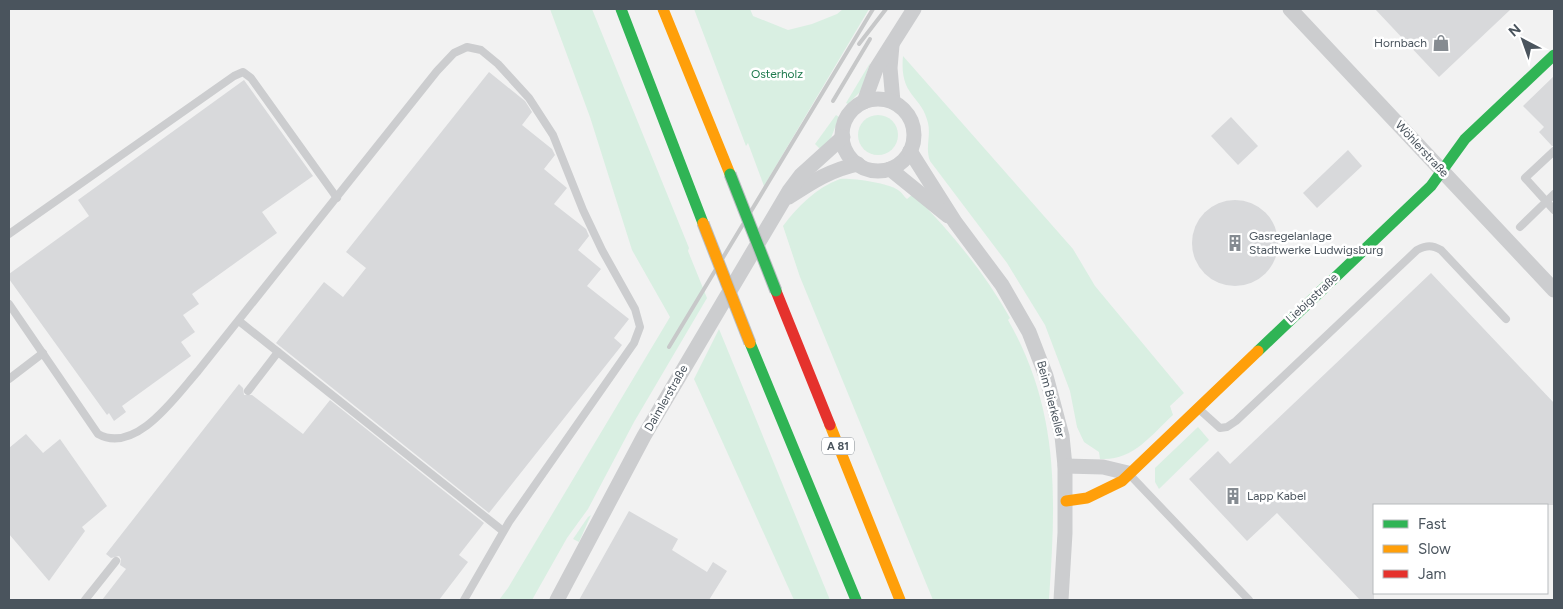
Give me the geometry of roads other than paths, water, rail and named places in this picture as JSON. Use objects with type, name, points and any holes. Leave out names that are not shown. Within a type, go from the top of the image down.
[{"type":"main road","points":[[620,9],[750,342],[856,600]]},
{"type":"main road","name":"A 81","points":[[663,9],[900,600]]},
{"type":"main road","name":"Liebigstraße","points":[[1066,501],[1100,493],[1118,484],[1431,186],[1465,139],[1554,55]]},
{"type":"street","points":[[864,102],[876,69],[914,9]]},
{"type":"street","name":"Wöhlerstraße","points":[[1290,9],[1554,290]]},
{"type":"street","points":[[892,45],[890,74],[893,102]]},
{"type":"street","points":[[873,99],[893,102],[902,108],[910,118],[914,129],[914,140],[910,151],[905,159],[890,169],[873,170],[858,164],[847,152],[843,137],[846,120],[856,107],[864,102],[873,99]]},
{"type":"street","name":"Daimlerstraße","points":[[557,600],[644,436],[784,201],[801,176],[843,137]]},
{"type":"street","name":"Beim Bierkeller","points":[[910,151],[955,222],[1002,285],[1029,332],[1054,404],[1065,466],[1066,501],[1061,600]]},
{"type":"street","name":"Daimlerstraße","points":[[784,201],[821,176],[840,168],[858,164]]},
{"type":"street","name":"Beim Bierkeller","points":[[890,169],[955,222]]},
{"type":"street","points":[[1065,466],[1103,467],[1128,473]]},
{"type":"lane","points":[[9,304],[98,434],[106,438],[117,439],[133,436],[156,417],[239,321],[437,71],[454,53],[467,47],[481,50],[498,64],[529,98],[553,135],[583,210],[602,250],[635,309],[640,327],[634,343],[503,531],[464,600]]},
{"type":"lane","points":[[9,234],[243,72],[250,78],[337,198]]},
{"type":"lane","points":[[1554,151],[1525,178],[1554,210]]},
{"type":"lane","points":[[1520,227],[1554,194]]},
{"type":"lane","points":[[1197,407],[1220,428],[1227,427],[1236,422],[1417,250],[1425,246],[1433,245],[1442,250],[1506,318]]},
{"type":"lane","points":[[239,321],[503,531]]},
{"type":"lane","points":[[248,391],[278,352]]},
{"type":"lane","points":[[9,379],[43,353]]},
{"type":"lane","points":[[1128,473],[1248,600]]},
{"type":"lane","points":[[85,600],[116,561]]},
{"type":"railway","points":[[669,347],[873,9]]},
{"type":"railway","points":[[859,44],[886,9]]},
{"type":"railway","points":[[833,101],[870,39]]},
{"type":"place","name":"Hornbach","points":[[1441,43]]},
{"type":"place","name":"Gasregelanlage Stadtwerke Ludwigsburg","points":[[1235,243]]},
{"type":"place","name":"Lapp Kabel","points":[[1233,496]]},
{"type":"park label","name":"Osterholz","points":[[777,74]]}]
